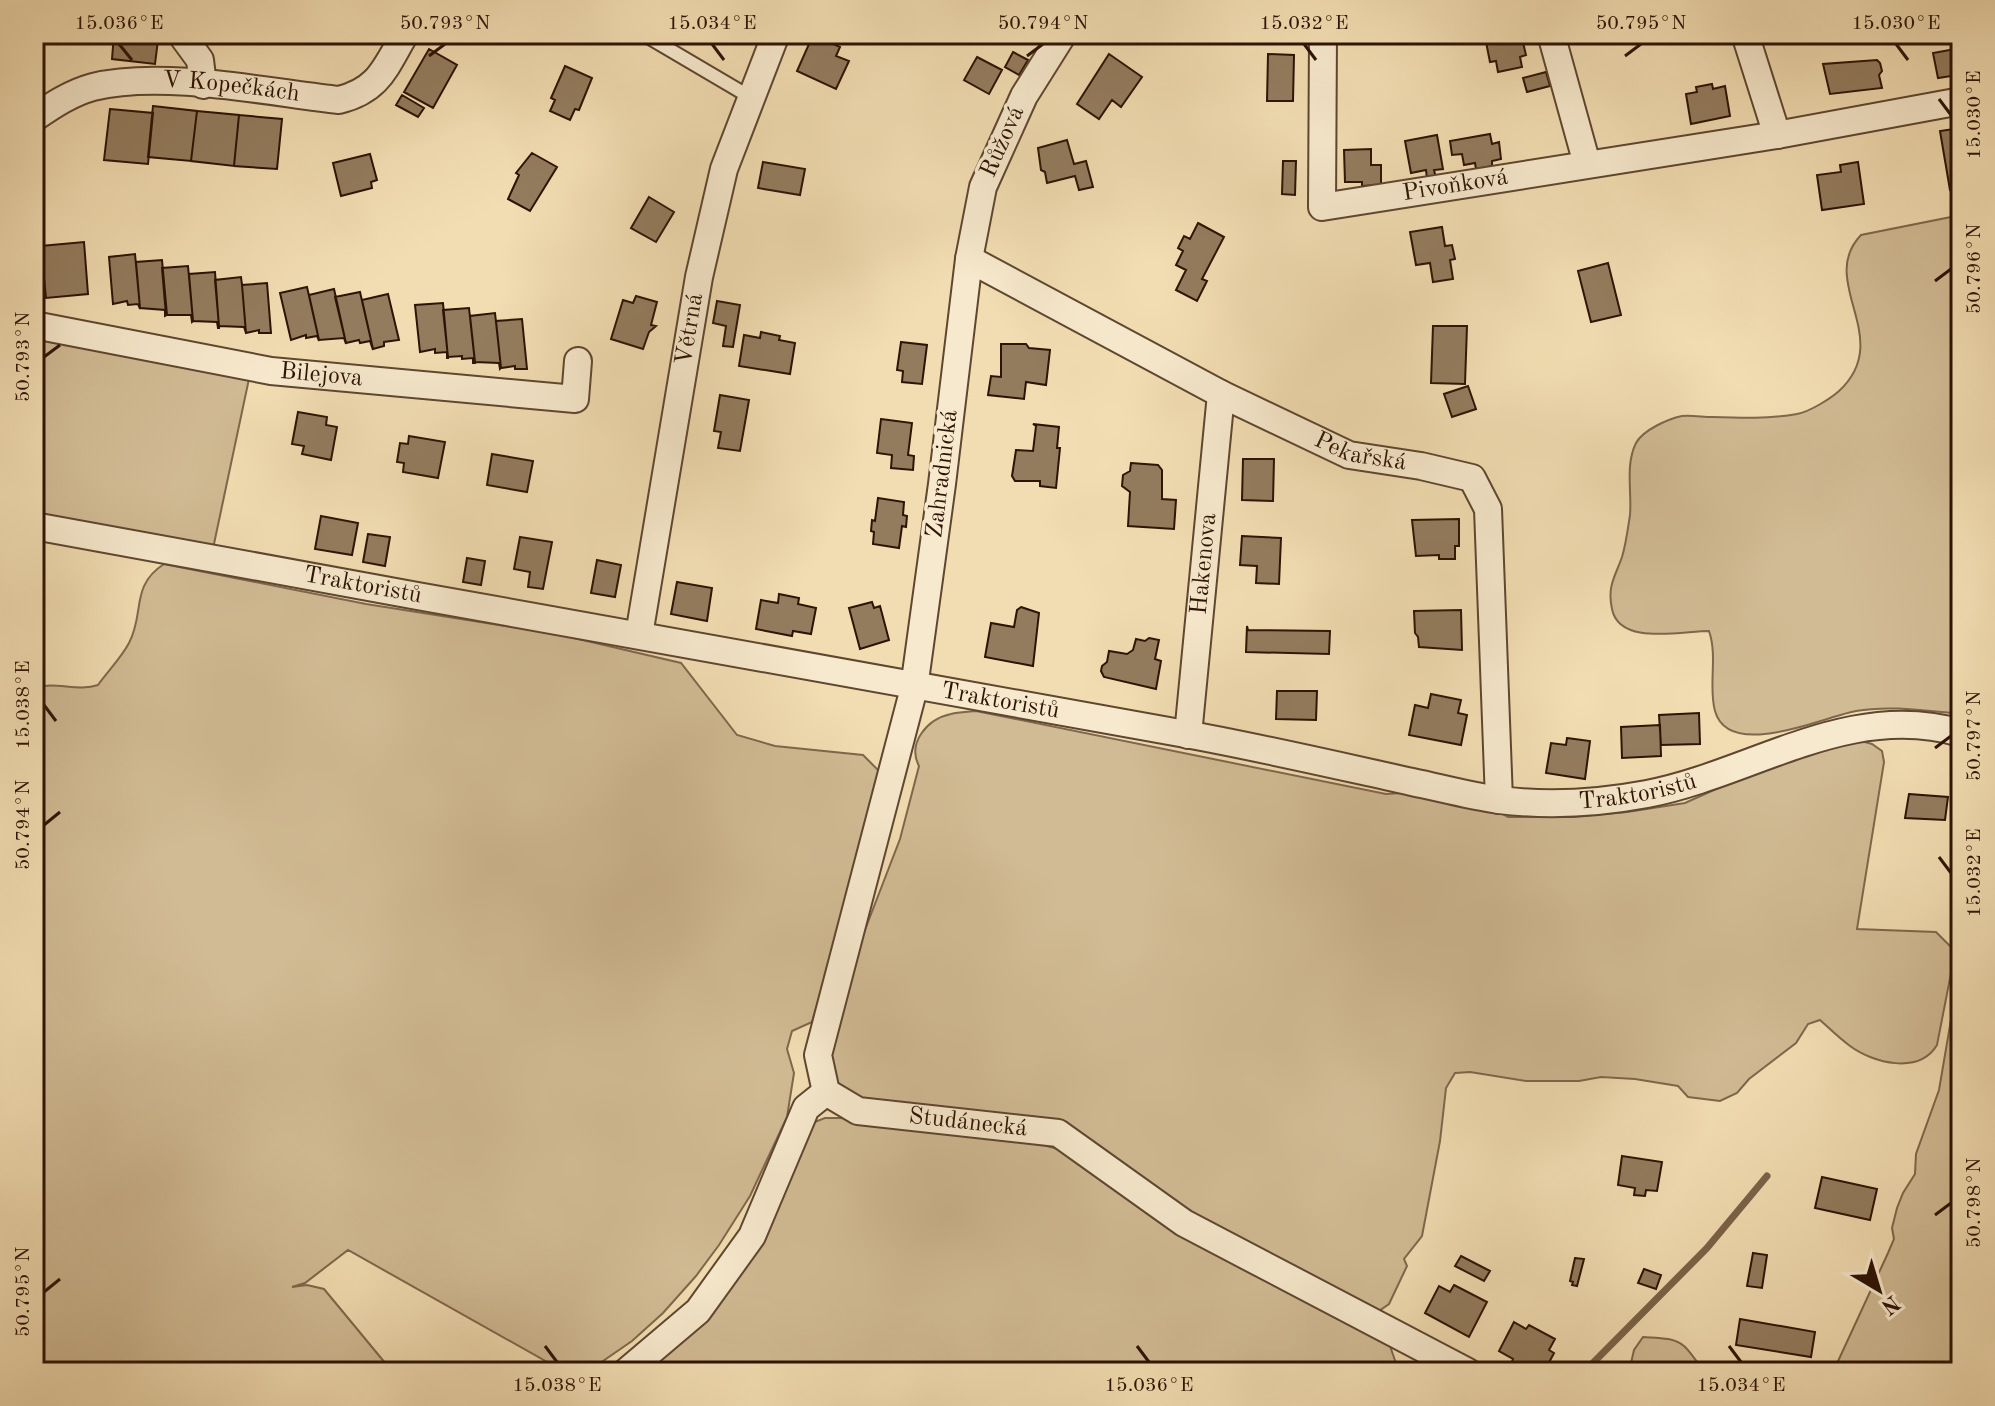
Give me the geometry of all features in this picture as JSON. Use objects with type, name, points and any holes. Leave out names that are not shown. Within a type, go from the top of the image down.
[{"type":"street","points":[[181,34],[200,60],[203,85]]},
{"type":"street","name":"V Kopečkách","points":[[34,118],[58,101],[91,88],[147,81],[339,100],[360,95],[379,80],[405,34]]},
{"type":"street","name":"Větrná","points":[[639,635],[699,277],[724,169],[776,34]]},
{"type":"street","name":"Růžová","points":[[969,259],[983,187],[1024,96],[1063,34]]},
{"type":"street","name":"Pivoňková","points":[[1323,34],[1322,207],[1777,135],[1961,101]]},
{"type":"street","points":[[1551,34],[1587,164]]},
{"type":"street","points":[[1745,34],[1777,135]]},
{"type":"street","name":"Pekařská","points":[[969,259],[1221,394],[1349,455],[1421,466],[1472,478],[1488,509],[1499,800]]},
{"type":"street","name":"Zahradnická","points":[[914,688],[969,259]]},
{"type":"street","name":"Bilejova","points":[[34,325],[271,371],[575,399],[578,361]]},
{"type":"street","name":"Hakenova","points":[[1188,735],[1221,394]]},
{"type":"street","name":"Traktoristů","points":[[34,526],[914,688],[1188,735],[1499,800],[1562,803],[1647,794],[1721,773],[1798,743],[1837,732],[1877,726],[1943,728],[1961,733]]},
{"type":"street","points":[[626,1372],[698,1311],[752,1236],[806,1108],[826,1092],[818,1055],[914,688]]},
{"type":"street","name":"Studánecká","points":[[826,1092],[858,1111],[1058,1133],[1184,1223],[1468,1372]]},
{"type":"lane","points":[[643,34],[750,97]]},
{"type":"shaded area","points":[[1961,215],[1961,714],[1869,709],[1778,732],[1757,735],[1738,733],[1724,726],[1715,711],[1713,651],[1709,631],[1668,634],[1639,632],[1617,621],[1612,609],[1611,588],[1623,552],[1630,515],[1630,469],[1636,443],[1656,426],[1682,416],[1787,416],[1807,411],[1830,398],[1854,371],[1860,351],[1847,272],[1849,253],[1861,235]]},
{"type":"shaded area","points":[[34,337],[250,374],[211,558],[34,528]]},
{"type":"shaded area","points":[[164,564],[366,604],[557,634],[681,663],[737,735],[775,746],[863,755],[878,770],[882,782],[812,1022],[792,1031],[787,1049],[794,1073],[787,1117],[750,1196],[696,1276],[663,1313],[632,1341],[587,1372],[565,1372],[348,1250],[305,1283],[292,1287],[307,1285],[324,1289],[386,1364],[318,1372],[34,1372],[34,688],[98,685],[129,643],[146,581]]},
{"type":"shaded area","points":[[976,711],[1386,794],[1401,793],[1490,807],[1508,817],[1569,817],[1685,803],[1801,751],[1854,739],[1872,744],[1882,751],[1884,762],[1857,929],[1936,932],[1952,948],[1954,958],[1937,1045],[1919,1060],[1908,1063],[1883,1061],[1850,1046],[1820,1020],[1808,1024],[1796,1043],[1749,1079],[1737,1093],[1720,1101],[1688,1097],[1678,1086],[1635,1079],[1601,1077],[1579,1081],[1526,1081],[1470,1072],[1455,1073],[1446,1088],[1440,1141],[1422,1236],[1404,1259],[1407,1266],[1389,1304],[1376,1313],[1154,1193],[1072,1135],[861,1102],[845,1091],[834,1077],[828,1066],[858,948],[900,839],[919,766],[916,757],[918,741],[934,721],[954,713]]},
{"type":"shaded area","points":[[1961,961],[1961,1372],[1833,1372],[1894,1239],[1892,1228],[1897,1208],[1915,1174],[1916,1154],[1939,1090]]},
{"type":"shaded area","points":[[825,1118],[936,1133],[1016,1138],[1062,1150],[1134,1204],[1239,1266],[1390,1346],[1399,1372],[632,1372],[708,1306],[812,1123]]},
{"type":"shaded area","points":[[1643,1337],[1665,1338],[1680,1343],[1707,1372],[1629,1372],[1634,1350]]},
{"type":"building","points":[[114,34],[146,34],[145,38],[158,40],[155,64],[112,59]]},
{"type":"building","points":[[1521,34],[1526,55],[1520,57],[1522,67],[1498,72],[1496,61],[1490,62],[1485,37]]},
{"type":"building","points":[[813,35],[840,47],[836,56],[849,61],[836,89],[797,71]]},
{"type":"building","points":[[1961,48],[1961,82],[1953,83],[1951,76],[1938,78],[1933,53]]},
{"type":"building","points":[[429,49],[457,65],[433,108],[404,92]]},
{"type":"building","points":[[1013,52],[1028,60],[1019,75],[1005,67]]},
{"type":"building","points":[[1109,54],[1142,77],[1121,107],[1112,100],[1099,119],[1077,104]]},
{"type":"building","points":[[1268,54],[1294,55],[1293,101],[1267,101]]},
{"type":"building","points":[[977,57],[1002,70],[989,94],[964,80]]},
{"type":"building","points":[[1877,60],[1882,71],[1879,75],[1882,88],[1830,94],[1823,64]]},
{"type":"building","points":[[565,66],[592,78],[579,110],[575,109],[570,120],[550,111],[555,100],[551,98]]},
{"type":"building","points":[[1546,72],[1550,86],[1527,92],[1523,78]]},
{"type":"building","points":[[1712,84],[1713,89],[1725,86],[1730,116],[1691,124],[1686,94],[1697,92],[1696,87]]},
{"type":"building","points":[[402,95],[424,108],[418,117],[396,105]]},
{"type":"building","points":[[153,106],[197,111],[191,161],[148,157]]},
{"type":"building","points":[[110,109],[153,113],[148,164],[104,160]]},
{"type":"building","points":[[197,111],[239,115],[234,166],[191,161]]},
{"type":"building","points":[[239,115],[282,119],[277,169],[234,166]]},
{"type":"building","points":[[1961,128],[1961,188],[1950,190],[1940,131]]},
{"type":"building","points":[[1490,134],[1492,144],[1499,142],[1501,159],[1492,161],[1492,166],[1476,169],[1475,163],[1464,165],[1462,154],[1452,155],[1450,141]]},
{"type":"building","points":[[1437,135],[1443,169],[1434,170],[1436,178],[1427,179],[1426,170],[1411,173],[1405,141]]},
{"type":"building","points":[[1067,140],[1074,164],[1086,161],[1093,187],[1079,190],[1075,176],[1047,183],[1045,172],[1041,170],[1038,148]]},
{"type":"building","points":[[1371,149],[1371,165],[1381,165],[1381,185],[1362,186],[1362,182],[1345,182],[1344,150]]},
{"type":"building","points":[[532,153],[557,167],[530,211],[508,199],[519,175],[516,173]]},
{"type":"building","points":[[370,154],[377,180],[371,182],[372,188],[341,196],[333,163]]},
{"type":"building","points":[[1283,161],[1296,161],[1295,195],[1282,194]]},
{"type":"building","points":[[763,162],[805,169],[800,195],[758,188]]},
{"type":"building","points":[[1858,162],[1864,204],[1822,210],[1817,175],[1841,172],[1840,165]]},
{"type":"building","points":[[649,197],[674,212],[656,242],[631,228]]},
{"type":"building","points":[[1198,223],[1224,237],[1202,279],[1207,281],[1197,301],[1176,290],[1186,270],[1176,265],[1183,251],[1178,248],[1184,236],[1190,239]]},
{"type":"building","points":[[1442,227],[1445,246],[1452,245],[1455,259],[1450,260],[1453,279],[1433,282],[1430,263],[1416,265],[1410,232]]},
{"type":"building","points":[[84,242],[88,294],[46,298],[41,246]]},
{"type":"building","points":[[135,254],[140,309],[138,304],[128,305],[127,301],[113,304],[109,257]]},
{"type":"building","points":[[162,260],[167,315],[165,316],[165,310],[140,308],[136,262]]},
{"type":"building","points":[[1608,263],[1621,315],[1591,322],[1578,271]]},
{"type":"building","points":[[188,266],[192,322],[191,315],[166,315],[162,268]]},
{"type":"building","points":[[215,272],[219,328],[217,322],[193,321],[189,274]]},
{"type":"building","points":[[241,277],[246,333],[244,327],[219,326],[215,280]]},
{"type":"building","points":[[267,283],[271,333],[259,333],[259,330],[246,333],[242,285]]},
{"type":"building","points":[[307,287],[319,341],[317,336],[306,338],[306,335],[291,340],[280,293]]},
{"type":"building","points":[[334,289],[346,344],[344,338],[319,340],[309,295]]},
{"type":"building","points":[[360,292],[373,350],[370,341],[346,343],[335,297]]},
{"type":"building","points":[[388,294],[399,340],[384,342],[384,346],[373,349],[362,300]]},
{"type":"building","points":[[636,296],[657,302],[651,325],[656,326],[649,332],[643,349],[611,339],[623,300],[633,303]]},
{"type":"building","points":[[717,301],[740,305],[733,347],[723,346],[726,326],[713,323]]},
{"type":"building","points":[[443,303],[448,358],[447,352],[435,353],[435,349],[420,352],[415,305]]},
{"type":"building","points":[[469,308],[475,363],[473,358],[448,357],[443,310]]},
{"type":"building","points":[[495,313],[500,369],[499,363],[475,362],[470,316]]},
{"type":"building","points":[[522,319],[527,369],[515,369],[515,366],[501,368],[496,321]]},
{"type":"building","points":[[1433,326],[1467,326],[1465,384],[1431,383]]},
{"type":"building","points":[[761,332],[795,343],[790,374],[739,366],[744,335],[760,338]]},
{"type":"building","points":[[901,342],[927,345],[922,384],[902,382],[903,371],[897,370]]},
{"type":"building","points":[[1001,344],[1026,344],[1029,348],[1050,350],[1046,385],[1026,382],[1024,399],[988,395],[991,376],[1001,377]]},
{"type":"building","points":[[1468,386],[1476,409],[1452,417],[1444,394]]},
{"type":"building","points":[[720,395],[749,400],[740,451],[718,448],[721,432],[714,431]]},
{"type":"building","points":[[298,412],[327,417],[326,425],[337,427],[331,460],[302,454],[304,446],[292,444]]},
{"type":"building","points":[[881,419],[912,423],[908,455],[914,456],[913,470],[891,468],[892,455],[877,453]]},
{"type":"building","points":[[1033,424],[1059,427],[1056,488],[1040,486],[1040,481],[1015,481],[1012,476],[1016,450],[1033,451],[1036,426]]},
{"type":"building","points":[[409,436],[445,442],[438,478],[403,472],[404,463],[397,462],[400,443],[408,444]]},
{"type":"building","points":[[492,454],[533,461],[527,492],[487,485]]},
{"type":"building","points":[[1243,459],[1274,459],[1273,501],[1242,500]]},
{"type":"building","points":[[1131,463],[1158,465],[1162,470],[1162,499],[1176,500],[1174,529],[1128,526],[1130,492],[1122,486],[1123,475],[1130,471]]},
{"type":"building","points":[[878,498],[904,502],[906,527],[902,526],[899,548],[873,544],[872,520],[875,521]]},
{"type":"building","points":[[321,516],[358,523],[352,555],[315,549]]},
{"type":"building","points":[[1459,519],[1459,546],[1455,546],[1455,559],[1439,559],[1439,555],[1416,556],[1412,520]]},
{"type":"building","points":[[368,534],[390,537],[385,566],[363,562]]},
{"type":"building","points":[[1242,536],[1281,538],[1279,584],[1256,583],[1257,566],[1240,565]]},
{"type":"building","points":[[520,537],[552,542],[543,589],[528,587],[530,572],[514,569]]},
{"type":"building","points":[[467,558],[485,561],[481,585],[463,582]]},
{"type":"building","points":[[597,560],[621,565],[615,597],[591,593]]},
{"type":"building","points":[[677,582],[712,588],[707,621],[671,614]]},
{"type":"building","points":[[779,594],[799,598],[798,604],[816,608],[811,634],[793,631],[792,636],[756,629],[761,600],[778,603]]},
{"type":"building","points":[[872,602],[874,608],[880,606],[889,640],[860,649],[849,608]]},
{"type":"building","points":[[1021,607],[1039,613],[1033,666],[985,657],[991,623],[1014,627],[1017,610]]},
{"type":"building","points":[[1461,610],[1462,650],[1419,647],[1414,611]]},
{"type":"building","points":[[1247,626],[1248,630],[1330,631],[1329,654],[1246,652]]},
{"type":"building","points":[[1149,638],[1159,640],[1155,659],[1161,661],[1156,689],[1104,677],[1101,671],[1109,651],[1127,654],[1133,650],[1136,639],[1145,641]]},
{"type":"building","points":[[1277,691],[1317,691],[1316,720],[1276,719]]},
{"type":"building","points":[[1431,694],[1461,700],[1458,713],[1467,715],[1461,745],[1409,735],[1415,705],[1428,708]]},
{"type":"building","points":[[1699,713],[1700,744],[1661,745],[1659,715]]},
{"type":"building","points":[[1660,725],[1661,756],[1622,758],[1621,727]]},
{"type":"building","points":[[1567,738],[1590,741],[1585,779],[1546,773],[1551,743],[1566,745]]},
{"type":"building","points":[[1909,794],[1948,797],[1945,820],[1905,818]]},
{"type":"building","points":[[1622,1156],[1662,1162],[1657,1191],[1646,1190],[1645,1196],[1634,1195],[1635,1188],[1618,1185]]},
{"type":"building","points":[[1822,1177],[1877,1189],[1870,1220],[1815,1208]]},
{"type":"building","points":[[1753,1253],[1767,1255],[1762,1288],[1747,1286]]},
{"type":"building","points":[[1461,1256],[1490,1271],[1484,1281],[1455,1266]]},
{"type":"building","points":[[1575,1258],[1584,1259],[1577,1286],[1570,1281]]},
{"type":"building","points":[[1644,1269],[1661,1275],[1656,1289],[1638,1283]]},
{"type":"building","points":[[1454,1285],[1487,1302],[1469,1337],[1425,1313],[1439,1286],[1450,1292]]},
{"type":"building","points":[[1740,1319],[1815,1332],[1811,1357],[1736,1345]]},
{"type":"building","points":[[1514,1322],[1526,1329],[1529,1325],[1555,1339],[1549,1350],[1554,1353],[1544,1372],[1537,1372],[1521,1363],[1518,1370],[1510,1366],[1513,1359],[1499,1351]]},
{"type":"waterway","points":[[1584,1372],[1707,1248],[1767,1176]]}]
